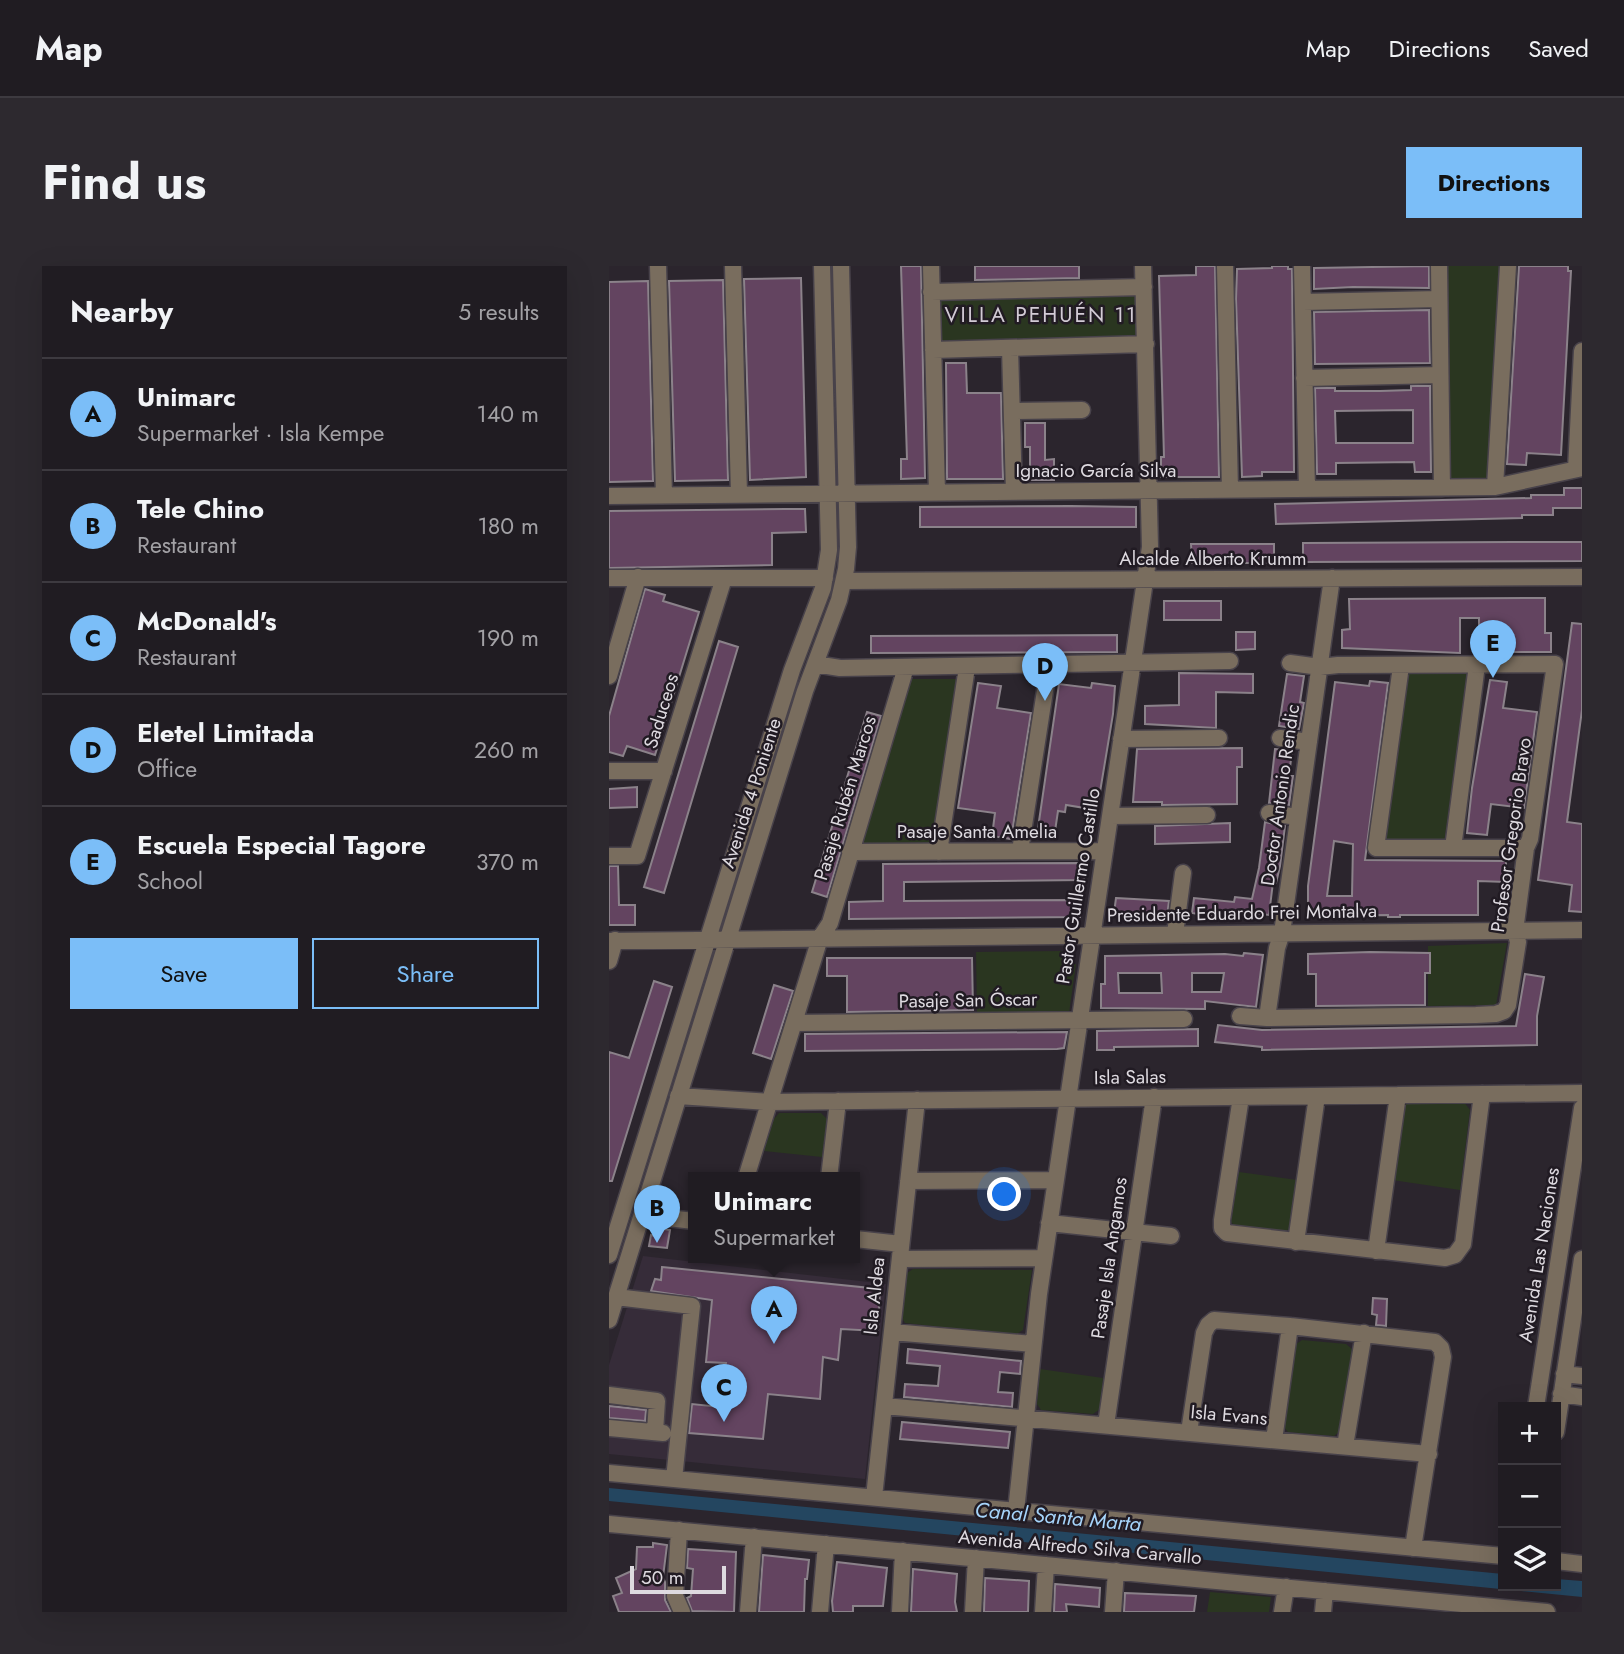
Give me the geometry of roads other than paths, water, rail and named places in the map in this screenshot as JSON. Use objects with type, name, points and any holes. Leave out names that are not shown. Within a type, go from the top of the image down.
[{"type":"street","points":[[658,266],[664,495]]},
{"type":"street","points":[[733,266],[739,494]]},
{"type":"street","name":"Avenida 4 Poniente","points":[[609,1255],[792,670],[825,578],[829,550],[822,266]]},
{"type":"street","name":"Avenida 4 Poniente","points":[[609,1320],[814,664],[844,581],[848,547],[841,266]]},
{"type":"street","points":[[930,266],[937,492]]},
{"type":"street","name":"Pastor Guillermo Castillo","points":[[1016,1511],[1044,1258],[1150,547],[1143,266]]},
{"type":"street","points":[[1225,266],[1230,490]]},
{"type":"street","points":[[1302,266],[1307,489]]},
{"type":"street","points":[[1439,266],[1442,488]]},
{"type":"street","points":[[1495,487],[1508,266]]},
{"type":"street","points":[[931,292],[1144,287]]},
{"type":"street","points":[[1303,302],[1439,299]]},
{"type":"street","points":[[933,350],[1146,344]]},
{"type":"street","points":[[1010,348],[1014,492]]},
{"type":"street","points":[[1579,469],[1582,351]]},
{"type":"street","points":[[1304,378],[1440,375]]},
{"type":"street","points":[[1012,411],[1082,410]]},
{"type":"street","name":"Ignacio García Silva","points":[[609,496],[1495,487],[1579,469]]},
{"type":"street","points":[[609,676],[638,577]]},
{"type":"street","name":"Alcalde Alberto Krumm","points":[[844,581],[1582,577]]},
{"type":"street","points":[[609,578],[825,578]]},
{"type":"street","name":"Saduceos","points":[[609,856],[637,856],[724,578]]},
{"type":"street","name":"Doctor Antonio Rendic","points":[[1267,1018],[1277,948],[1282,933],[1332,578]]},
{"type":"street","points":[[814,664],[840,668],[1230,661]]},
{"type":"street","points":[[1290,663],[1320,667],[1477,665],[1453,848]]},
{"type":"street","name":"Profesor Gregorio Bravo","points":[[1267,1018],[1496,1014],[1504,1011],[1508,1004],[1518,942],[1515,931],[1526,848],[1530,839],[1556,664],[1477,665]]},
{"type":"street","points":[[1020,851],[1049,665]]},
{"type":"street","points":[[1401,666],[1376,848],[1526,848]]},
{"type":"street","name":"Pasaje Rubén Marcos","points":[[748,1172],[820,938],[830,923],[906,667]]},
{"type":"street","points":[[939,852],[967,667]]},
{"type":"street","points":[[1121,739],[1219,738]]},
{"type":"street","points":[[1280,738],[1309,742]]},
{"type":"street","points":[[609,771],[664,771]]},
{"type":"street","points":[[1269,813],[1298,817]]},
{"type":"street","points":[[1110,816],[1207,815]]},
{"type":"street","name":"Pasaje Santa Amelia","points":[[851,852],[1104,851]]},
{"type":"street","points":[[1175,934],[1183,873]]},
{"type":"street","name":"Presidente Eduardo Frei Montalva","points":[[612,941],[1582,930]]},
{"type":"street","points":[[609,961],[612,941]]},
{"type":"street","points":[[1240,1016],[1267,1018]]},
{"type":"street","name":"Pasaje San Óscar","points":[[794,1023],[1184,1019]]},
{"type":"street","name":"Isla Salas","points":[[678,1096],[770,1101],[838,1101],[1582,1093]]},
{"type":"street","points":[[1241,1097],[1222,1228],[1227,1233],[1233,1236],[1445,1258],[1455,1255],[1461,1248],[1482,1094]]},
{"type":"street","points":[[1376,1251],[1398,1095]]},
{"type":"street","points":[[1296,1242],[1317,1096]]},
{"type":"street","name":"Pasaje Isla Angamos","points":[[1106,1425],[1154,1097]]},
{"type":"street","name":"Isla Aldea","points":[[874,1497],[917,1100]]},
{"type":"street","points":[[830,1172],[838,1101]]},
{"type":"street","name":"Avenida Las Naciones","points":[[1538,1402],[1582,1108]]},
{"type":"street","points":[[908,1181],[1056,1180]]},
{"type":"street","points":[[642,1215],[688,1219]]},
{"type":"street","points":[[1049,1223],[1171,1236]]},
{"type":"street","points":[[860,1240],[900,1251],[1044,1258]]},
{"type":"street","points":[[1560,1402],[1582,1259]]},
{"type":"street","points":[[616,1297],[692,1306],[674,1479]]},
{"type":"street","points":[[1189,1432],[1204,1333],[1214,1320],[1428,1339],[1435,1342],[1441,1348],[1443,1362],[1413,1548]]},
{"type":"street","points":[[1274,1440],[1290,1326]]},
{"type":"street","points":[[892,1332],[1033,1344]]},
{"type":"street","points":[[1345,1447],[1364,1333]]},
{"type":"street","points":[[1565,1374],[1582,1377]]},
{"type":"street","points":[[1561,1394],[1582,1397]]},
{"type":"street","points":[[609,1395],[657,1401],[655,1432]]},
{"type":"street","name":"Isla Evans","points":[[884,1406],[1429,1454]]},
{"type":"street","points":[[609,1428],[680,1434]]},
{"type":"street","name":"Avenida Alfredo Silva Carvallo","points":[[609,1473],[1498,1556]]},
{"type":"street","name":"Avenida Alfredo Silva Carvallo","points":[[609,1524],[1286,1587],[1403,1605],[1547,1612]]},
{"type":"street","points":[[679,1530],[675,1596],[683,1612]]},
{"type":"street","points":[[748,1612],[754,1537]]},
{"type":"street","points":[[820,1612],[826,1544]]},
{"type":"street","points":[[900,1612],[903,1551]]},
{"type":"street","points":[[973,1612],[975,1558]]},
{"type":"street","points":[[1561,1562],[1582,1564]]},
{"type":"street","points":[[1043,1612],[1046,1565]]},
{"type":"street","points":[[1113,1612],[1116,1572]]},
{"type":"street","points":[[1282,1612],[1286,1587]]},
{"type":"street","points":[[1323,1612],[1325,1591]]},
{"type":"water","points":[[609,1488],[1498,1574],[1498,1589],[609,1501]]},
{"type":"water","points":[[1561,1579],[1582,1581],[1582,1597],[1521,1591],[1561,1591]]},
{"type":"place","name":"Escuela Especial Tagore","points":[[1493,678]]},
{"type":"place","name":"Eletel Limitada","points":[[1045,701]]},
{"type":"place","name":"Tele Chino","points":[[657,1243]]},
{"type":"place","name":"Unimarc","points":[[774,1344]]},
{"type":"place","name":"McDonald's","points":[[724,1422]]},
{"type":"district","name":"VILLA PEHUÉN 11","points":[[1041,315]]},
{"type":"water label","name":"Canal Santa Marta","points":[[1058,1517]]}]
